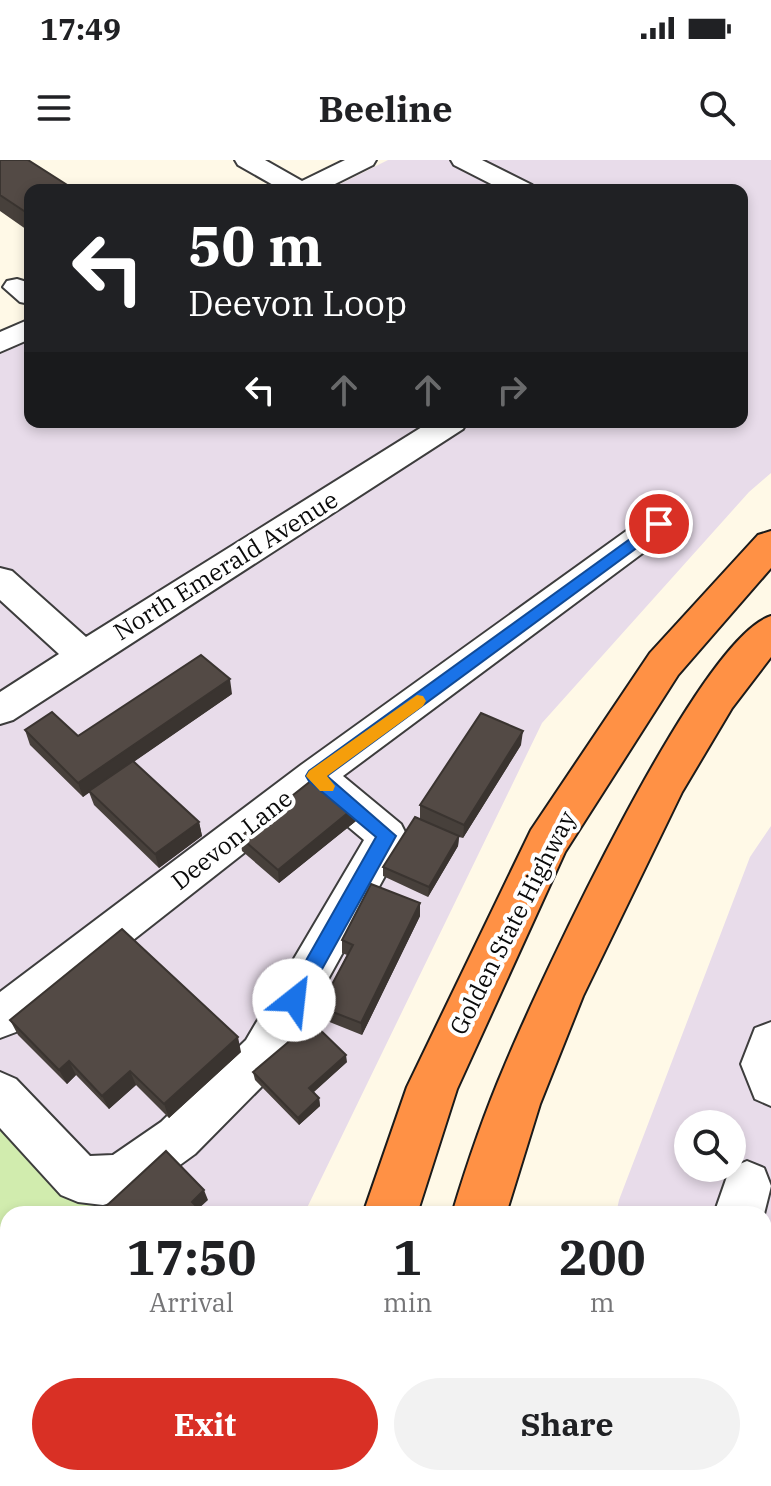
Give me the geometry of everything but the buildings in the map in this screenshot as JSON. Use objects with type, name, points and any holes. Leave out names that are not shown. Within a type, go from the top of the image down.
[{"type":"highway","name":"Golden State Highway","points":[[393,1206],[432,1087],[547,843],[664,664],[771,544]]},
{"type":"highway","points":[[481,1206],[492,1167],[556,1000],[617,875],[673,768],[720,693],[771,630]]},
{"type":"street","points":[[247,160],[290,184]]},
{"type":"street","points":[[314,184],[364,160]]},
{"type":"street","points":[[463,160],[511,184]]},
{"type":"street","points":[[0,343],[24,331]]},
{"type":"street","name":"North Emerald Avenue","points":[[0,710],[443,428]]},
{"type":"street","name":"Deevon Lane","points":[[0,1018],[315,776],[659,524]]},
{"type":"street","points":[[0,580],[84,656]]},
{"type":"street","points":[[0,1094],[78,1178],[103,1181],[123,1177],[178,1138],[219,1101],[262,1055],[387,836],[315,776]]},
{"type":"street","points":[[771,1043],[766,1050],[764,1070],[771,1084]]},
{"type":"shaded area","points":[[388,160],[771,160],[771,473],[749,492],[542,723],[308,1206],[94,1206],[0,1109],[0,354],[24,342],[24,428],[748,428],[748,184],[340,184]]},
{"type":"shaded area","points":[[771,826],[771,1206],[618,1206],[750,857]]},
{"type":"green space","points":[[0,1109],[94,1206],[0,1206]]},
{"type":"slow traffic","points":[[327,786],[315,776],[417,701]]},
{"type":"route","points":[[294,1000],[387,836],[315,776],[659,524]]}]
